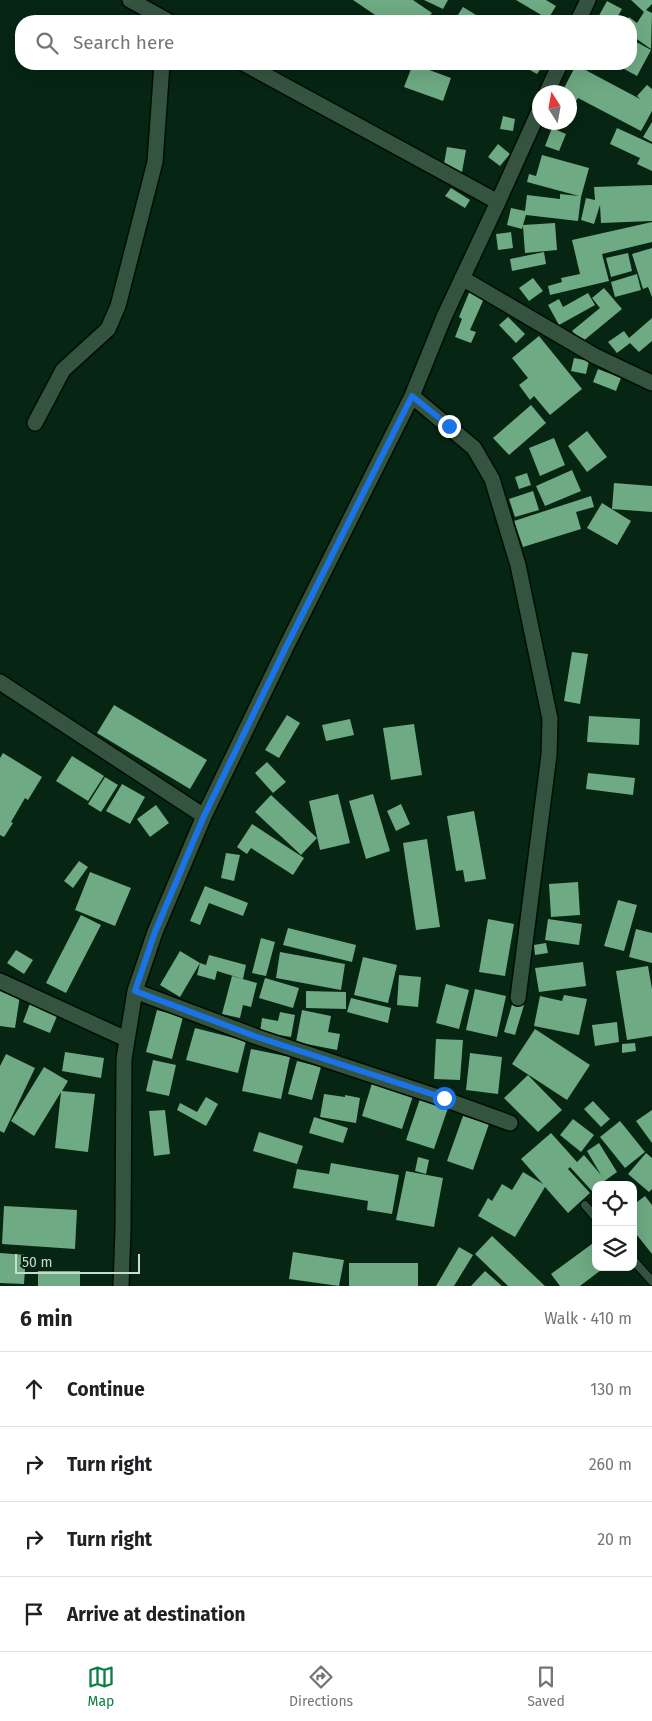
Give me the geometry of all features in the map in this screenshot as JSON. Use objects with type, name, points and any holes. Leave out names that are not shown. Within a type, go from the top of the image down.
[{"type":"street","points":[[130,0],[156,15]]},
{"type":"street","points":[[581,15],[588,0]]},
{"type":"street","points":[[35,423],[63,370],[108,329],[118,306],[155,162],[162,70]]},
{"type":"street","points":[[256,70],[498,202]]},
{"type":"street","points":[[550,85],[557,70]]},
{"type":"street","points":[[121,1286],[124,1059],[135,991],[155,932],[204,816],[286,647],[412,396],[444,317],[532,127]]},
{"type":"street","points":[[462,278],[595,356],[652,383]]},
{"type":"street","points":[[412,396],[474,448],[492,479],[518,565],[550,719],[549,755],[518,998]]},
{"type":"street","points":[[0,682],[204,816]]},
{"type":"street","points":[[0,982],[126,1039]]},
{"type":"street","points":[[135,991],[257,1037],[444,1098],[510,1123]]},
{"type":"lane","points":[[585,1206],[592,1214]]},
{"type":"lane","points":[[637,1264],[652,1281]]},
{"type":"building","points":[[353,0],[413,0],[432,13],[430,15],[375,15]]},
{"type":"building","points":[[424,0],[448,0],[443,9]]},
{"type":"building","points":[[516,0],[546,0],[556,6],[550,15],[541,15]]},
{"type":"building","points":[[631,0],[652,0],[652,4],[646,10],[652,13],[651,49],[637,39],[637,23],[644,12]]},
{"type":"building","points":[[607,1],[622,9],[618,15],[599,15]]},
{"type":"building","points":[[463,7],[476,15],[458,15]]},
{"type":"building","points":[[637,42],[651,50],[637,76],[626,70],[637,70]]},
{"type":"building","points":[[411,70],[429,70],[451,78],[443,101],[404,87]]},
{"type":"building","points":[[530,70],[540,70],[537,74]]},
{"type":"building","points":[[573,70],[585,70],[640,99],[637,96],[647,85],[652,89],[652,111],[641,131],[578,98],[577,100],[577,85],[566,85]]},
{"type":"building","points":[[503,116],[515,119],[513,131],[500,129]]},
{"type":"building","points":[[652,122],[652,142],[643,137]]},
{"type":"building","points":[[617,128],[652,144],[652,171],[637,164],[640,158],[610,144]]},
{"type":"building","points":[[551,130],[566,134],[559,151],[545,146]]},
{"type":"building","points":[[498,144],[510,154],[500,166],[488,157]]},
{"type":"building","points":[[447,147],[466,150],[462,172],[443,169]]},
{"type":"building","points":[[542,155],[589,168],[581,197],[578,221],[526,215],[523,225],[555,223],[557,250],[525,253],[523,226],[522,229],[507,225],[511,208],[525,211],[527,195],[560,199],[560,194],[579,196],[527,182],[529,174],[536,176]]},
{"type":"building","points":[[652,185],[652,221],[601,223],[600,205],[594,224],[581,220],[586,198],[595,200],[594,187]]},
{"type":"building","points":[[451,188],[470,200],[465,208],[445,196]]},
{"type":"building","points":[[652,222],[652,242],[602,254],[609,281],[550,295],[548,286],[562,282],[561,278],[580,274],[572,240]]},
{"type":"building","points":[[511,232],[513,248],[498,250],[496,234]]},
{"type":"building","points":[[652,248],[652,297],[648,287],[643,289],[632,254]]},
{"type":"building","points":[[544,252],[546,264],[512,271],[510,259]]},
{"type":"building","points":[[628,253],[632,271],[611,277],[606,258]]},
{"type":"building","points":[[637,274],[641,290],[615,297],[611,282]]},
{"type":"building","points":[[533,278],[543,291],[529,301],[519,288]]},
{"type":"building","points":[[471,288],[486,294],[470,330],[476,332],[471,343],[455,337],[462,319],[459,317]]},
{"type":"building","points":[[604,288],[622,309],[582,342],[572,331],[600,308],[592,298]]},
{"type":"building","points":[[588,293],[595,305],[559,325],[548,305],[559,299],[563,307]]},
{"type":"building","points":[[508,317],[525,334],[516,343],[499,325]]},
{"type":"building","points":[[652,318],[652,341],[639,352],[630,343],[617,353],[608,342],[624,331],[629,338]]},
{"type":"building","points":[[539,336],[582,389],[550,415],[534,396],[530,400],[519,385],[528,378],[512,358]]},
{"type":"building","points":[[574,358],[589,361],[586,374],[571,371]]},
{"type":"building","points":[[598,369],[621,378],[616,391],[593,382]]},
{"type":"building","points":[[531,405],[546,423],[509,455],[493,438]]},
{"type":"building","points":[[587,431],[607,457],[587,472],[568,446]]},
{"type":"building","points":[[554,438],[565,465],[540,476],[529,448]]},
{"type":"building","points":[[572,470],[581,491],[545,506],[536,486]]},
{"type":"building","points":[[527,473],[531,485],[519,489],[515,477]]},
{"type":"building","points":[[614,483],[652,486],[652,512],[612,509]]},
{"type":"building","points":[[533,491],[539,510],[515,517],[509,499]]},
{"type":"building","points":[[591,496],[594,507],[576,512],[581,529],[523,547],[514,521]]},
{"type":"building","points":[[602,503],[631,521],[617,545],[587,528]]},
{"type":"building","points":[[572,652],[588,654],[580,704],[564,701]]},
{"type":"building","points":[[114,705],[207,760],[190,789],[97,733]]},
{"type":"building","points":[[287,715],[300,723],[279,758],[265,750]]},
{"type":"building","points":[[589,716],[640,719],[639,745],[587,742]]},
{"type":"building","points":[[350,719],[354,735],[326,741],[322,725]]},
{"type":"building","points":[[414,724],[422,775],[391,780],[383,728]]},
{"type":"building","points":[[3,753],[42,777],[28,800],[25,798],[4,837],[0,835],[0,758]]},
{"type":"building","points":[[72,756],[104,776],[88,801],[56,781]]},
{"type":"building","points":[[267,762],[286,782],[273,793],[255,773]]},
{"type":"building","points":[[588,773],[635,778],[633,795],[586,789]]},
{"type":"building","points":[[105,777],[118,785],[101,812],[88,804]]},
{"type":"building","points":[[122,784],[145,797],[130,824],[106,811]]},
{"type":"building","points":[[338,794],[350,843],[320,850],[309,801]]},
{"type":"building","points":[[373,794],[390,851],[366,859],[349,801]]},
{"type":"building","points":[[271,795],[317,838],[301,855],[255,812]]},
{"type":"building","points":[[401,804],[410,824],[396,831],[387,811]]},
{"type":"building","points":[[156,805],[169,823],[150,837],[137,819]]},
{"type":"building","points":[[474,811],[486,879],[465,882],[463,870],[456,871],[447,816]]},
{"type":"building","points":[[252,824],[304,858],[293,875],[251,848],[247,854],[237,847]]},
{"type":"building","points":[[427,839],[440,927],[416,930],[403,843]]},
{"type":"building","points":[[226,853],[240,855],[234,881],[221,878]]},
{"type":"building","points":[[79,861],[88,867],[73,888],[64,881]]},
{"type":"building","points":[[90,872],[131,888],[115,926],[75,910]]},
{"type":"building","points":[[578,882],[580,915],[551,917],[549,884]]},
{"type":"building","points":[[205,886],[248,903],[243,916],[209,903],[200,925],[190,921]]},
{"type":"building","points":[[618,900],[637,905],[624,951],[604,946]]},
{"type":"building","points":[[81,915],[101,925],[66,993],[46,983]]},
{"type":"building","points":[[488,919],[514,924],[505,976],[479,972]]},
{"type":"building","points":[[548,919],[582,924],[579,945],[545,940]]},
{"type":"building","points":[[288,928],[356,945],[352,962],[283,945]]},
{"type":"building","points":[[636,929],[652,933],[652,963],[629,957]]},
{"type":"building","points":[[261,938],[275,942],[266,976],[252,973]]},
{"type":"building","points":[[546,943],[548,953],[535,955],[534,945]]},
{"type":"building","points":[[16,950],[33,960],[24,974],[7,963]]},
{"type":"building","points":[[180,951],[200,963],[180,997],[160,985]]},
{"type":"building","points":[[280,952],[345,964],[341,990],[276,978]]},
{"type":"building","points":[[209,955],[246,965],[243,979],[217,971],[215,980],[197,975],[200,963],[206,965]]},
{"type":"building","points":[[363,957],[397,965],[388,1003],[354,995]]},
{"type":"building","points":[[583,962],[586,986],[539,992],[535,968]]},
{"type":"building","points":[[648,966],[652,989],[652,1036],[627,1040],[616,971]]},
{"type":"building","points":[[399,975],[421,977],[418,1007],[397,1005]]},
{"type":"building","points":[[232,976],[257,983],[251,1007],[243,1005],[240,1018],[222,1014]]},
{"type":"building","points":[[265,978],[299,988],[293,1008],[259,998]]},
{"type":"building","points":[[446,984],[469,990],[459,1029],[436,1023]]},
{"type":"building","points":[[0,986],[21,989],[15,1028],[0,1026]]},
{"type":"building","points":[[475,989],[506,996],[497,1037],[466,1030]]},
{"type":"building","points":[[306,991],[346,992],[346,1009],[306,1008]]},
{"type":"building","points":[[564,995],[587,999],[579,1035],[534,1026],[540,996],[562,1001]]},
{"type":"building","points":[[32,998],[60,1009],[50,1033],[23,1022]]},
{"type":"building","points":[[351,998],[391,1008],[388,1023],[347,1012]]},
{"type":"building","points":[[513,1001],[524,1005],[515,1035],[504,1032]]},
{"type":"building","points":[[157,1010],[183,1017],[172,1059],[146,1052]]},
{"type":"building","points":[[302,1010],[331,1016],[328,1032],[340,1034],[337,1050],[296,1042]]},
{"type":"building","points":[[280,1012],[295,1015],[291,1037],[260,1032],[262,1018],[278,1021]]},
{"type":"building","points":[[617,1022],[619,1042],[595,1046],[592,1025]]},
{"type":"building","points":[[195,1028],[246,1041],[238,1073],[186,1060]]},
{"type":"building","points":[[535,1029],[590,1065],[567,1100],[512,1064]]},
{"type":"building","points":[[436,1039],[463,1040],[460,1080],[434,1079]]},
{"type":"building","points":[[635,1043],[636,1051],[622,1053],[622,1044]]},
{"type":"building","points":[[251,1049],[290,1057],[281,1099],[242,1091]]},
{"type":"building","points":[[65,1052],[104,1058],[101,1078],[62,1071]]},
{"type":"building","points":[[470,1053],[502,1057],[498,1094],[466,1090]]},
{"type":"building","points":[[6,1054],[35,1068],[4,1133],[0,1131],[0,1066]]},
{"type":"building","points":[[153,1060],[176,1065],[169,1096],[146,1091]]},
{"type":"building","points":[[297,1061],[321,1067],[312,1100],[288,1094]]},
{"type":"building","points":[[44,1067],[68,1081],[62,1091],[95,1094],[88,1152],[55,1148],[61,1092],[34,1136],[11,1121]]},
{"type":"building","points":[[528,1075],[562,1110],[538,1132],[504,1098]]},
{"type":"building","points":[[373,1080],[414,1093],[402,1129],[362,1116]]},
{"type":"building","points":[[422,1093],[450,1102],[434,1149],[406,1140]]},
{"type":"building","points":[[324,1094],[360,1098],[356,1123],[320,1117]]},
{"type":"building","points":[[206,1097],[218,1104],[206,1126],[177,1110],[180,1103],[197,1112]]},
{"type":"building","points":[[593,1101],[610,1119],[601,1127],[584,1109]]},
{"type":"building","points":[[165,1110],[170,1154],[154,1156],[149,1111]]},
{"type":"building","points":[[652,1110],[652,1143],[636,1121]]},
{"type":"building","points":[[463,1116],[489,1124],[473,1170],[447,1161]]},
{"type":"building","points":[[314,1117],[348,1128],[343,1143],[309,1133]]},
{"type":"building","points":[[573,1119],[594,1135],[581,1152],[560,1135]]},
{"type":"building","points":[[620,1121],[645,1152],[625,1168],[600,1137]]},
{"type":"building","points":[[259,1132],[303,1146],[297,1164],[253,1151]]},
{"type":"building","points":[[551,1133],[577,1162],[584,1155],[601,1175],[587,1151],[599,1143],[617,1172],[605,1181],[592,1181],[592,1191],[570,1167],[568,1169],[590,1193],[568,1213],[545,1187],[515,1237],[478,1216],[488,1198],[492,1201],[502,1184],[512,1190],[523,1172],[543,1184],[521,1159]]},
{"type":"building","points":[[646,1153],[652,1158],[652,1189],[649,1192],[628,1174]]},
{"type":"building","points":[[418,1157],[429,1160],[426,1174],[415,1171]]},
{"type":"building","points":[[331,1163],[399,1175],[392,1214],[367,1210],[368,1201],[293,1188],[297,1169],[329,1174]]},
{"type":"building","points":[[406,1171],[443,1178],[434,1227],[396,1220]]},
{"type":"building","points":[[645,1196],[652,1205],[652,1254],[637,1235],[637,1202]]},
{"type":"building","points":[[4,1206],[77,1210],[75,1249],[2,1244]]},
{"type":"building","points":[[492,1236],[545,1286],[508,1286],[475,1254]]},
{"type":"building","points":[[592,1244],[592,1271],[600,1271],[580,1286],[560,1286],[551,1274]]},
{"type":"building","points":[[459,1247],[473,1255],[454,1286],[436,1286]]},
{"type":"building","points":[[293,1252],[344,1260],[339,1286],[289,1279]]},
{"type":"building","points":[[0,1253],[26,1255],[24,1284],[0,1283]]},
{"type":"building","points":[[349,1263],[418,1263],[418,1286],[349,1286]]},
{"type":"building","points":[[38,1271],[80,1271],[80,1286],[38,1286]]},
{"type":"building","points":[[485,1271],[502,1286],[471,1286]]},
{"type":"route","points":[[444,1098],[257,1037],[135,991],[155,932],[204,816],[286,647],[412,396],[449,426]]}]
